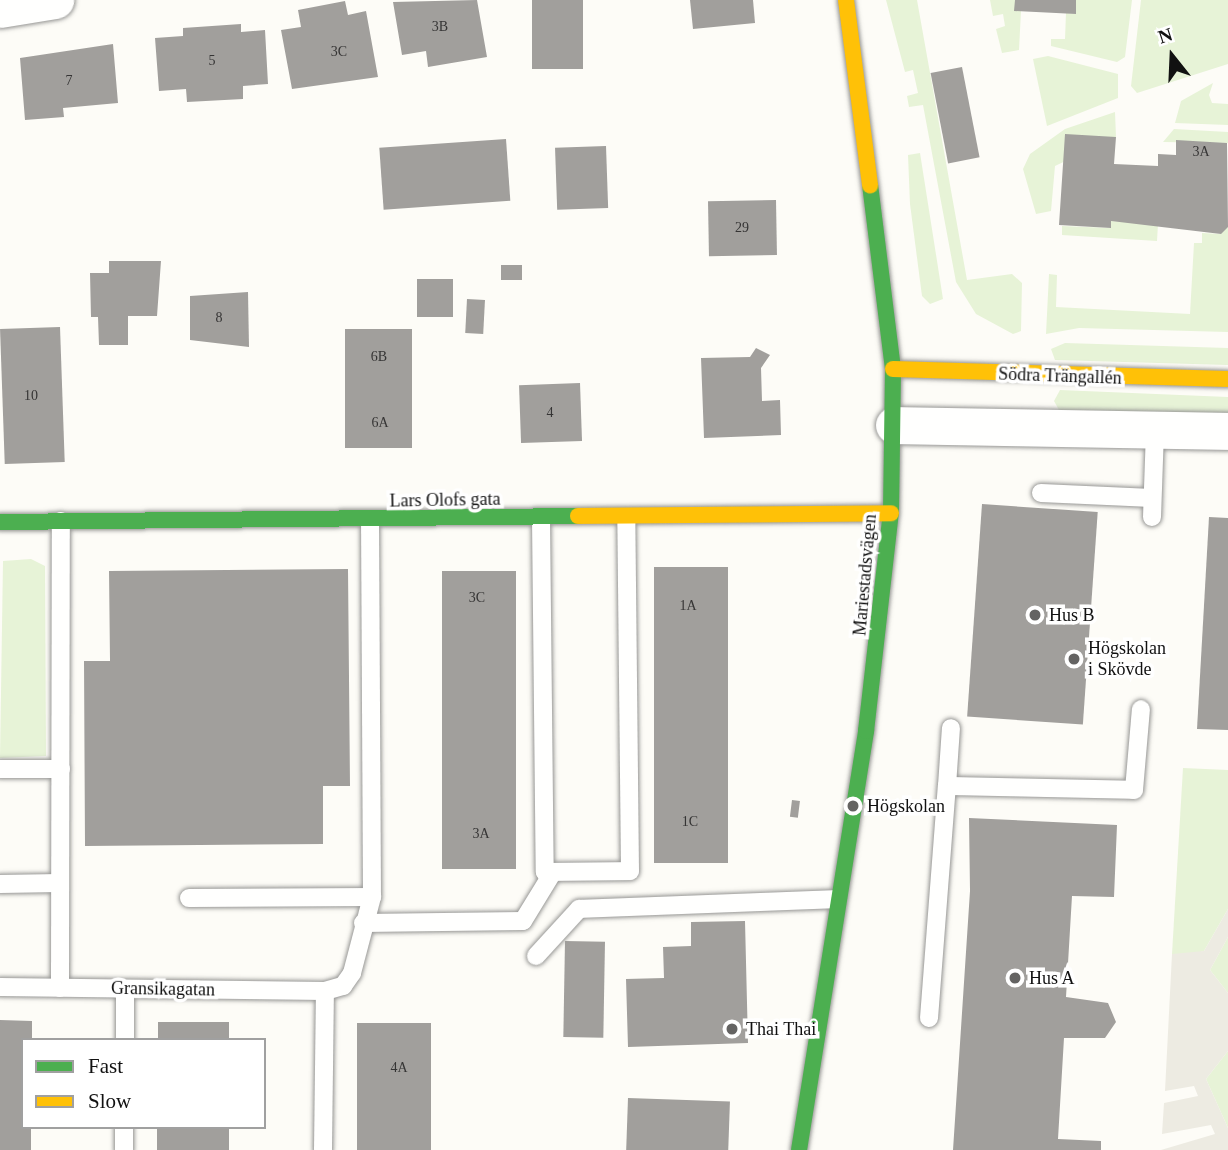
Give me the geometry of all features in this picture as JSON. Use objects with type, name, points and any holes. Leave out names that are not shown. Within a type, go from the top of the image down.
[{"type":"street","points":[[0,9],[55,0]]},
{"type":"street","name":"Mariestadsvägen","points":[[799,1150],[874,680],[891,513],[893,369],[846,0]]},
{"type":"street","name":"Södra Trängallén","points":[[893,369],[1228,379]]},
{"type":"street","points":[[894,425],[1228,431]]},
{"type":"street","name":"Lars Olofs gata","points":[[0,522],[891,513]]},
{"type":"lane","points":[[1152,517],[1155,429]]},
{"type":"lane","points":[[1041,494],[1152,498]]},
{"type":"lane","points":[[541,518],[545,872],[553,872],[630,871],[626,517]]},
{"type":"lane","points":[[323,1150],[325,991],[343,986],[352,973],[372,897],[370,520]]},
{"type":"lane","points":[[60,988],[61,522]]},
{"type":"lane","points":[[947,786],[1134,790],[1141,709]]},
{"type":"lane","points":[[929,1017],[951,728]]},
{"type":"lane","points":[[0,769],[61,769]]},
{"type":"lane","points":[[363,923],[523,921],[553,872]]},
{"type":"lane","points":[[0,884],[61,883]]},
{"type":"lane","points":[[189,898],[372,897]]},
{"type":"lane","points":[[536,956],[579,909],[837,899]]},
{"type":"lane","name":"Gransikagatan","points":[[0,987],[325,991]]},
{"type":"lane","points":[[125,989],[125,1038]]},
{"type":"lane","points":[[124,1129],[124,1150]]},
{"type":"green space","points":[[886,0],[917,0],[967,280],[1012,274],[1022,283],[1021,331],[1013,334],[976,314],[956,282],[923,105],[909,107],[907,96],[918,93],[913,70],[905,72]]},
{"type":"green space","points":[[990,0],[1015,0],[1015,10],[1021,11],[1019,50],[1002,53],[996,29],[1005,26],[1003,14],[993,16]]},
{"type":"green space","points":[[1076,0],[1132,0],[1125,57],[1117,62],[1051,46],[1051,39],[1065,39],[1066,13],[1076,14]]},
{"type":"green space","points":[[1141,0],[1228,0],[1228,64],[1137,93],[1131,86]]},
{"type":"green space","points":[[1048,56],[1118,74],[1118,98],[1047,126],[1033,59]]},
{"type":"green space","points":[[1213,83],[1209,95],[1212,103],[1228,104],[1228,125],[1175,123],[1181,101]]},
{"type":"green space","points":[[1115,112],[1116,137],[1055,166],[1051,211],[1036,214],[1023,169],[1030,154],[1065,129]]},
{"type":"green space","points":[[1174,129],[1228,132],[1228,143],[1163,142]]},
{"type":"green space","points":[[920,153],[943,299],[930,304],[922,296],[910,204],[908,155]]},
{"type":"green space","points":[[1111,221],[1158,224],[1157,241],[1062,235],[1062,226],[1110,228]]},
{"type":"green space","points":[[1222,227],[1228,227],[1228,332],[1079,328],[1046,334],[1049,274],[1057,275],[1056,307],[1190,314],[1194,243],[1202,243],[1202,233],[1221,234]]},
{"type":"green space","points":[[1065,343],[1228,348],[1228,365],[1055,360],[1051,349]]},
{"type":"green space","points":[[1060,390],[1228,397],[1228,416],[1059,410],[1054,401]]},
{"type":"green space","points":[[31,559],[45,566],[46,756],[0,758],[3,561]]},
{"type":"green space","points":[[1183,768],[1228,770],[1228,909],[1204,951],[1184,957],[1172,954]]},
{"type":"green space","points":[[1228,937],[1228,993],[1210,970]]},
{"type":"green space","points":[[1228,1051],[1228,1128],[1206,1079]]},
{"type":"shaded area","points":[[1228,909],[1228,937],[1210,970],[1228,993],[1228,1051],[1206,1079],[1228,1128],[1228,1150],[1161,1150],[1215,1134],[1211,1125],[1162,1134],[1164,1103],[1198,1096],[1194,1086],[1165,1091],[1172,954],[1204,951]]},
{"type":"building","points":[[477,0],[487,57],[428,67],[426,51],[402,55],[393,2]]},
{"type":"building","points":[[532,0],[583,0],[583,69],[532,69]]},
{"type":"building","points":[[690,0],[753,0],[755,23],[693,29]]},
{"type":"building","points":[[1015,0],[1076,0],[1076,14],[1014,11]]},
{"type":"building","points":[[345,1],[348,15],[366,11],[378,77],[292,89],[281,30],[301,27],[298,10]]},
{"type":"building","points":[[241,24],[241,32],[265,30],[268,84],[243,86],[243,99],[187,102],[186,89],[159,91],[155,38],[183,36],[183,28]]},
{"type":"building","points":[[113,44],[118,103],[63,108],[64,117],[25,120],[20,58]]},
{"type":"building","points":[[962,67],[980,157],[948,163],[931,73]]},
{"type":"building","points":[[1065,134],[1116,137],[1114,164],[1158,166],[1158,154],[1176,155],[1176,140],[1227,143],[1228,227],[1221,234],[1111,221],[1111,228],[1059,225]]},
{"type":"building","points":[[506,139],[510,201],[384,210],[379,148]]},
{"type":"building","points":[[606,146],[608,208],[557,210],[555,148]]},
{"type":"building","points":[[776,200],[777,255],[709,256],[708,201]]},
{"type":"building","points":[[109,261],[161,261],[157,316],[128,316],[128,345],[99,345],[98,317],[91,317],[90,273],[109,273]]},
{"type":"building","points":[[501,265],[522,265],[522,280],[501,280]]},
{"type":"building","points":[[417,279],[453,279],[453,317],[417,317]]},
{"type":"building","points":[[248,292],[249,347],[190,340],[190,296]]},
{"type":"building","points":[[467,299],[485,300],[483,334],[465,333]]},
{"type":"building","points":[[60,327],[65,462],[5,464],[0,329]]},
{"type":"building","points":[[345,329],[412,329],[412,448],[345,448]]},
{"type":"building","points":[[756,348],[770,355],[761,368],[762,401],[780,400],[781,435],[704,438],[701,358],[750,357]]},
{"type":"building","points":[[580,383],[582,441],[521,443],[519,385]]},
{"type":"building","name":"Hus B","points":[[982,504],[1098,512],[1083,725],[967,716]]},
{"type":"building","points":[[1209,517],[1228,518],[1228,730],[1197,729]]},
{"type":"building","points":[[654,567],[728,567],[728,863],[654,863]]},
{"type":"building","points":[[348,569],[350,786],[323,786],[323,844],[85,846],[84,661],[110,661],[109,571]]},
{"type":"building","points":[[442,571],[516,571],[516,869],[442,869]]},
{"type":"building","points":[[792,800],[800,801],[798,818],[790,817]]},
{"type":"building","name":"Hus A","points":[[969,818],[1117,825],[1114,897],[1072,896],[1066,997],[1108,1003],[1116,1022],[1105,1038],[1064,1038],[1058,1139],[1101,1141],[1101,1150],[953,1150],[970,891]]},
{"type":"building","points":[[745,921],[748,1043],[628,1047],[626,979],[664,978],[663,947],[691,946],[691,922]]},
{"type":"building","points":[[565,941],[605,942],[603,1038],[563,1037]]},
{"type":"building","points":[[0,1020],[32,1021],[32,1038],[21,1038],[21,1129],[31,1129],[31,1150],[0,1150]]},
{"type":"building","points":[[158,1022],[229,1022],[229,1038],[158,1038]]},
{"type":"building","points":[[357,1023],[431,1023],[431,1150],[357,1150]]},
{"type":"building","points":[[628,1098],[730,1102],[728,1150],[626,1150]]},
{"type":"building","points":[[157,1129],[229,1129],[229,1150],[157,1150]]},
{"type":"traffic: fast","points":[[799,1150],[866,731],[891,513],[893,369],[870,185]]},
{"type":"traffic: fast","points":[[0,522],[578,516]]},
{"type":"traffic: slow","points":[[846,0],[870,185]]},
{"type":"traffic: slow","points":[[893,369],[1228,379]]},
{"type":"traffic: slow","points":[[578,516],[891,513]]},
{"type":"place","name":"Hus B","points":[[1035,615]]},
{"type":"place","name":"Högskolan i Skövde","points":[[1074,659]]},
{"type":"place","name":"Högskolan","points":[[853,806]]},
{"type":"place","name":"Hus A","points":[[1015,978]]},
{"type":"place","name":"Thai Thai","points":[[732,1029]]}]
